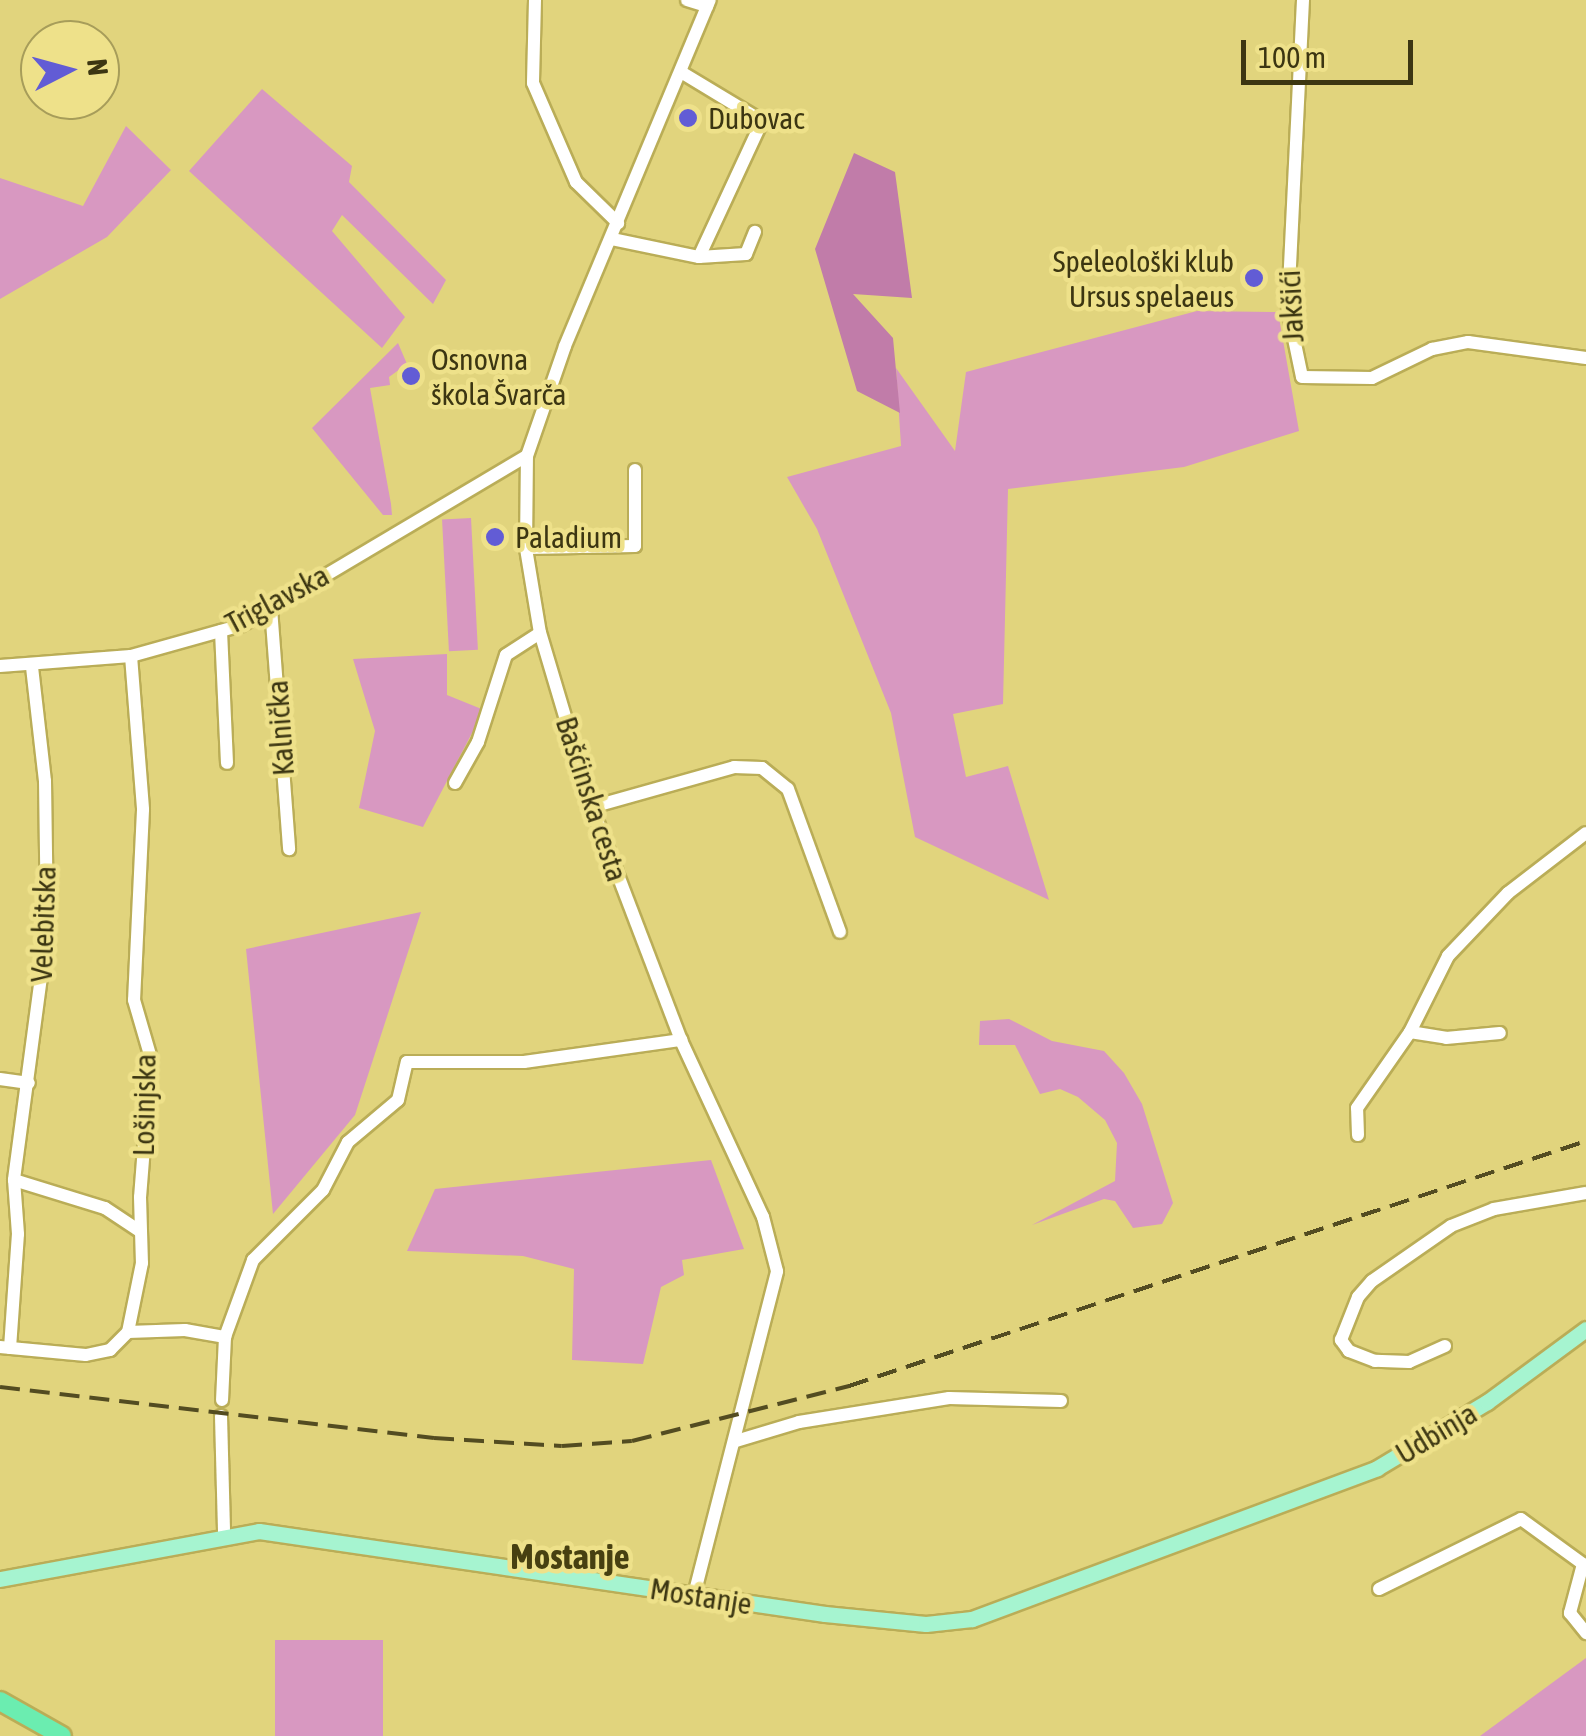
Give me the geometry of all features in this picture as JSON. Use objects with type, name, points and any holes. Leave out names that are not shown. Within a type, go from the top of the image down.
[{"type":"highway","points":[[0,1702],[62,1736]]},
{"type":"main road","name":"Udbinja","points":[[1268,1505],[1377,1468],[1487,1402],[1586,1329]]},
{"type":"main road","name":"Mostanje","points":[[0,1578],[224,1533],[284,1533],[694,1595],[926,1624],[972,1620],[1268,1505]]},
{"type":"street","points":[[535,0],[532,83],[576,182],[618,222]]},
{"type":"street","points":[[687,0],[708,3]]},
{"type":"street","name":"Jakšići","points":[[1303,0],[1288,292],[1291,347],[1302,377],[1372,378],[1432,349],[1468,342],[1586,358]]},
{"type":"street","name":"Bašćinska cesta","points":[[694,1595],[776,1271],[763,1216],[681,1040],[592,807],[540,632],[526,548],[527,456],[708,3]]},
{"type":"street","points":[[681,72],[762,115],[699,257]]},
{"type":"street","points":[[612,238],[699,257],[746,254],[756,232]]},
{"type":"street","name":"Triglavska","points":[[0,666],[32,667],[132,656],[221,631],[271,608],[496,478],[527,456]]},
{"type":"street","points":[[526,548],[635,546],[635,470]]},
{"type":"street","points":[[496,478],[528,485]]},
{"type":"street","name":"Kalnička","points":[[271,608],[289,849]]},
{"type":"street","points":[[221,631],[228,763]]},
{"type":"street","points":[[455,783],[478,742],[506,655],[540,632]]},
{"type":"street","name":"Lošinjska","points":[[128,1332],[140,1291],[151,1058],[134,1000],[143,810],[132,656]]},
{"type":"street","name":"Velebitska","points":[[5,1347],[14,1180],[47,932],[45,781],[32,667]]},
{"type":"street","points":[[592,807],[734,767],[762,768],[788,789],[840,932]]},
{"type":"street","points":[[1358,1135],[1357,1108],[1410,1032],[1448,956],[1475,922],[1586,833]]},
{"type":"street","points":[[1410,1032],[1446,1038],[1500,1033]]},
{"type":"street","points":[[222,1400],[225,1337],[253,1260],[322,1190],[348,1142],[398,1100],[407,1062],[524,1062],[681,1040]]},
{"type":"street","points":[[0,1079],[29,1083]]},
{"type":"street","points":[[14,1180],[105,1208],[141,1232]]},
{"type":"street","points":[[1445,1346],[1409,1362],[1375,1360],[1349,1351],[1341,1340],[1358,1297],[1372,1282],[1451,1226],[1494,1209],[1586,1193]]},
{"type":"street","points":[[5,1347],[86,1355],[110,1350],[128,1332],[184,1330],[225,1337]]},
{"type":"street","points":[[736,1441],[799,1422],[949,1398],[1061,1401]]},
{"type":"street","points":[[221,1416],[224,1533]]},
{"type":"street","points":[[1379,1589],[1521,1519],[1583,1564],[1570,1613],[1586,1633]]},
{"type":"shaded area","points":[[262,89],[352,166],[349,182],[446,280],[433,304],[342,215],[332,231],[405,317],[382,348],[189,171]]},
{"type":"shaded area","points":[[126,126],[171,170],[107,237],[0,299],[0,178],[83,206]]},
{"type":"shaded area","points":[[854,153],[895,172],[912,298],[853,294],[893,338],[900,413],[857,391],[815,249]]},
{"type":"shaded area","points":[[1197,311],[1278,312],[1299,431],[1184,467],[1008,489],[1003,704],[953,714],[966,777],[1008,766],[1049,900],[915,837],[891,713],[817,529],[787,477],[901,446],[896,368],[955,451],[966,372]]},
{"type":"shaded area","points":[[398,343],[407,364],[389,377],[390,385],[370,388],[391,504],[392,515],[383,515],[312,428]]},
{"type":"shaded area","points":[[471,518],[478,650],[449,651],[442,520]]},
{"type":"shaded area","points":[[447,654],[447,695],[484,710],[423,827],[359,808],[375,731],[353,659]]},
{"type":"shaded area","points":[[421,912],[355,1115],[273,1214],[246,949]]},
{"type":"shaded area","points":[[1009,1019],[1052,1041],[1104,1051],[1124,1073],[1142,1104],[1173,1203],[1162,1224],[1133,1228],[1115,1201],[1104,1199],[1032,1225],[1115,1181],[1117,1143],[1105,1120],[1078,1097],[1060,1089],[1040,1094],[1015,1045],[979,1045],[980,1021]]},
{"type":"shaded area","points":[[711,1160],[744,1249],[682,1260],[684,1275],[661,1287],[643,1364],[572,1360],[574,1269],[523,1256],[407,1251],[435,1189]]},
{"type":"shaded area","points":[[275,1640],[383,1640],[383,1736],[275,1736]]},
{"type":"shaded area","points":[[1586,1658],[1586,1736],[1480,1736]]},
{"type":"railway","points":[[0,1387],[434,1438],[562,1446],[632,1441],[849,1386],[1586,1141]]},
{"type":"place","name":"Dubovac","points":[[688,118]]},
{"type":"place","name":"Speleološki klub Ursus spelaeus","points":[[1254,278]]},
{"type":"place","name":"Osnovna škola Švarča","points":[[411,376]]},
{"type":"place","name":"Paladium","points":[[495,537]]},
{"type":"district","name":"Mostanje","points":[[570,1556]]}]
